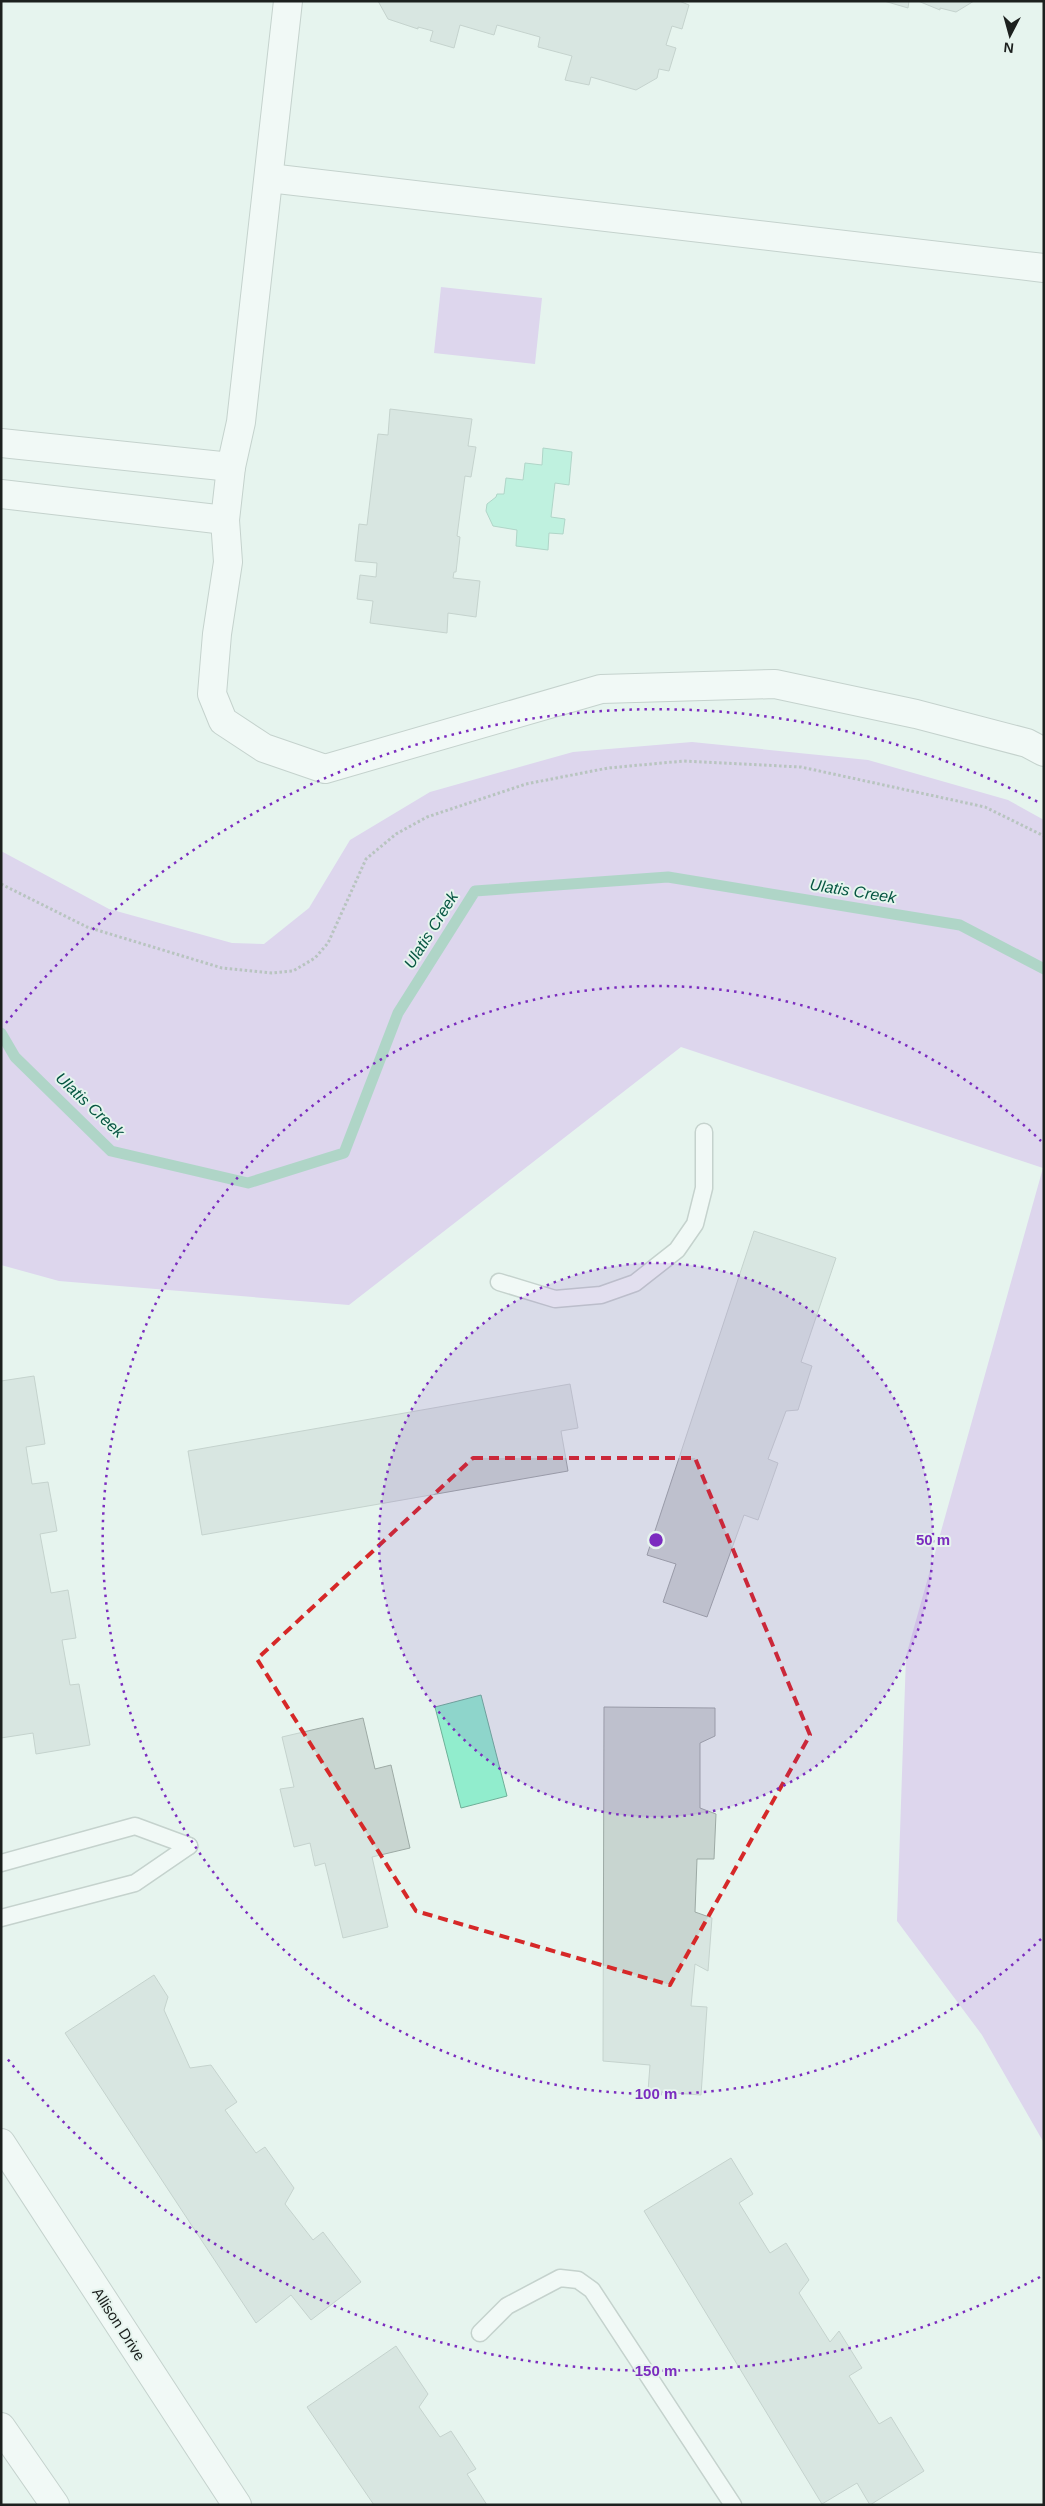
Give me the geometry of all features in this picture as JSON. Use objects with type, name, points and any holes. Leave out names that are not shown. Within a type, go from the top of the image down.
[{"type":"street","points":[[288,1],[241,422],[231,467],[225,520],[228,562],[217,634],[212,694],[223,721],[264,748],[325,769],[601,689],[775,684],[916,714],[1027,743],[1044,752]]},
{"type":"street","points":[[269,178],[1044,268]]},
{"type":"street","points":[[1,443],[231,467]]},
{"type":"street","points":[[1,494],[225,520]]},
{"type":"street","name":"Allison Drive","points":[[1,2143],[237,2505]]},
{"type":"street","points":[[1,2427],[55,2505]]},
{"type":"lane","points":[[499,1282],[555,1299],[601,1295],[635,1283],[677,1250],[695,1224],[704,1188],[704,1132]]},
{"type":"lane","points":[[1,1863],[135,1826],[189,1846],[135,1883],[1,1918]]},
{"type":"lane","points":[[480,2333],[507,2306],[514,2302],[560,2278],[578,2280],[592,2290],[733,2505]]},
{"type":"path","points":[[1,884],[87,927],[222,968],[272,973],[293,971],[315,958],[328,943],[366,859],[396,834],[427,817],[526,784],[608,768],[684,761],[801,767],[985,807],[1044,836]]},
{"type":"highlighted area","points":[[473,1458],[695,1458],[810,1735],[670,1985],[416,1911],[257,1659]]},
{"type":"shaded area","points":[[441,287],[542,298],[535,364],[434,353]]},
{"type":"shaded area","points":[[543,448],[572,452],[569,485],[555,483],[551,517],[565,519],[563,534],[549,533],[548,550],[516,546],[517,530],[493,526],[486,511],[487,504],[497,494],[504,494],[506,478],[523,480],[525,463],[542,465]]},
{"type":"shaded area","points":[[692,742],[868,760],[1008,800],[1044,820],[1044,2143],[982,2035],[897,1921],[906,1656],[1043,1168],[681,1047],[349,1305],[59,1281],[1,1265],[1,851],[109,909],[232,943],[264,944],[309,908],[350,840],[430,792],[573,752]]},
{"type":"shaded area","points":[[481,1695],[507,1796],[461,1808],[435,1707]]},
{"type":"building","points":[[378,1],[679,1],[689,5],[682,29],[672,26],[666,45],[676,48],[669,71],[659,69],[657,78],[636,90],[591,77],[589,85],[565,80],[572,56],[538,47],[540,37],[497,25],[494,35],[460,25],[454,48],[430,41],[433,31],[418,27],[418,29],[388,19]]},
{"type":"building","points":[[884,1],[909,1],[908,8]]},
{"type":"building","points":[[918,1],[974,1],[956,12],[940,8],[940,10]]},
{"type":"building","points":[[390,409],[472,419],[468,446],[476,447],[471,477],[465,476],[457,536],[460,537],[456,572],[454,572],[453,578],[480,581],[476,617],[448,613],[447,633],[370,623],[373,601],[357,599],[360,575],[376,577],[377,563],[355,561],[359,524],[367,525],[378,434],[388,435]]},
{"type":"building","points":[[754,1231],[836,1258],[801,1362],[812,1366],[798,1410],[786,1411],[768,1459],[778,1463],[758,1520],[744,1515],[707,1617],[663,1602],[676,1564],[647,1555]]},
{"type":"building","points":[[34,1376],[45,1444],[26,1447],[32,1484],[48,1482],[57,1531],[40,1534],[51,1593],[68,1590],[76,1638],[62,1640],[70,1685],[79,1684],[90,1745],[36,1754],[33,1733],[1,1738],[1,1381]]},
{"type":"building","points":[[570,1384],[578,1428],[561,1431],[568,1471],[202,1535],[188,1451]]},
{"type":"building","points":[[604,1707],[715,1708],[715,1736],[700,1743],[700,1808],[716,1814],[714,1859],[697,1859],[695,1912],[712,1918],[708,1971],[695,1964],[691,2006],[707,2007],[701,2095],[648,2091],[650,2065],[603,2061]]},
{"type":"building","points":[[363,1718],[375,1769],[391,1765],[410,1848],[372,1857],[388,1927],[343,1938],[325,1863],[315,1866],[310,1843],[294,1847],[280,1789],[294,1787],[282,1737]]},
{"type":"building","points":[[154,1975],[168,1997],[164,2010],[190,2068],[211,2065],[237,2102],[225,2110],[256,2153],[265,2147],[294,2188],[285,2204],[313,2240],[323,2232],[361,2282],[311,2320],[291,2295],[256,2323],[65,2033]]},
{"type":"building","points":[[731,2158],[753,2194],[739,2203],[770,2253],[786,2243],[809,2280],[799,2293],[830,2342],[839,2331],[862,2368],[849,2376],[879,2424],[891,2417],[924,2471],[870,2505],[857,2483],[822,2504],[644,2211]]},
{"type":"building","points":[[396,2346],[428,2394],[419,2407],[440,2437],[451,2431],[476,2469],[467,2474],[487,2505],[374,2505],[307,2407]]},
{"type":"waterway","name":"Ulatis Creek","points":[[1,1033],[15,1057],[111,1151],[248,1183],[344,1153],[398,1013],[475,891],[668,877],[960,925],[1044,969]]}]
